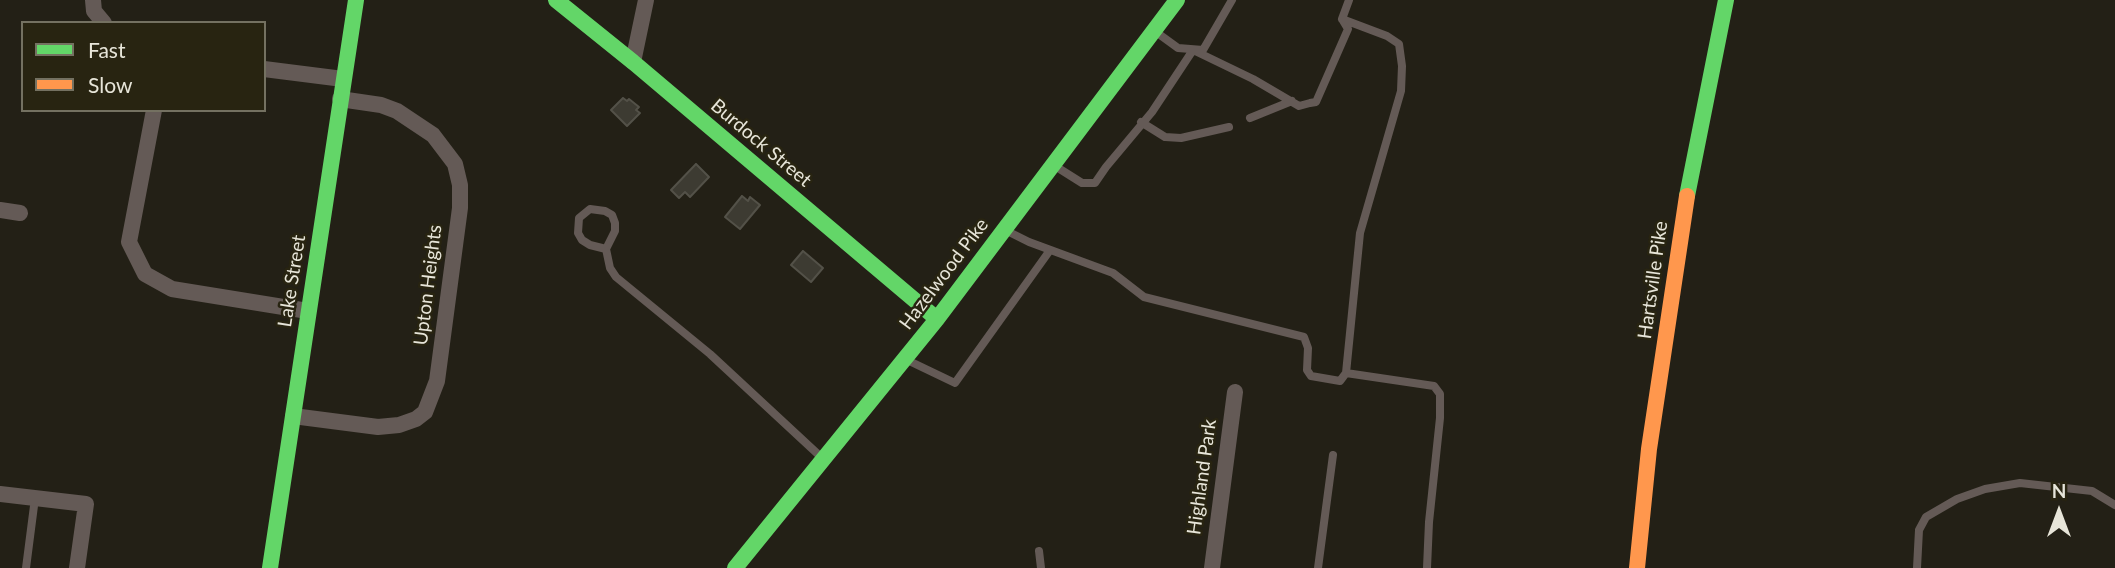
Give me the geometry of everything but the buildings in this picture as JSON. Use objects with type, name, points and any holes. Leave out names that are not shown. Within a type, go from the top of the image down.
[{"type":"street","points":[[93,0],[94,12],[102,21]]},
{"type":"street","name":"Lake Street","points":[[270,568],[356,0]]},
{"type":"street","name":"Burdock Street","points":[[556,0],[937,320]]},
{"type":"street","points":[[633,62],[646,0]]},
{"type":"street","name":"Hazelwood Pike","points":[[735,568],[937,320],[1177,0]]},
{"type":"street","name":"Hartsville Pike","points":[[1637,568],[1649,449],[1683,216],[1726,0]]},
{"type":"street","points":[[266,68],[343,79]]},
{"type":"street","name":"Upton Heights","points":[[293,416],[378,427],[399,425],[416,419],[425,412],[437,381],[460,208],[460,185],[455,164],[433,135],[397,111],[381,105],[340,99]]},
{"type":"street","points":[[154,112],[129,242],[145,274],[172,289],[308,311]]},
{"type":"street","points":[[0,210],[20,213]]},
{"type":"street","name":"Highland Park","points":[[1212,568],[1235,392]]},
{"type":"street","points":[[0,494],[86,505],[77,568]]},
{"type":"lane","points":[[1154,31],[1178,48],[1203,50],[1231,0]]},
{"type":"lane","points":[[1342,19],[1349,0]]},
{"type":"lane","points":[[1193,50],[1299,106],[1315,102],[1348,29],[1342,19]]},
{"type":"lane","points":[[1005,229],[1047,249],[1113,273],[1144,297],[1304,337],[1308,348],[1307,370],[1311,376],[1340,381],[1346,373],[1360,233],[1401,91],[1402,66],[1399,44],[1387,36],[1342,19]]},
{"type":"lane","points":[[1053,165],[1082,183],[1096,183],[1141,122],[1152,112],[1193,50]]},
{"type":"lane","points":[[1250,118],[1292,101]]},
{"type":"lane","points":[[1141,122],[1165,137],[1181,138],[1229,127]]},
{"type":"lane","points":[[606,249],[590,245],[582,240],[578,233],[579,218],[590,209],[612,215],[615,231],[606,249],[610,268],[616,276],[730,371],[823,460]]},
{"type":"lane","points":[[905,359],[955,383],[1048,253],[1047,249]]},
{"type":"lane","points":[[1346,373],[1434,386],[1440,394],[1427,568]]},
{"type":"lane","points":[[1318,568],[1333,455]]},
{"type":"lane","points":[[1917,568],[1919,530],[1926,517],[1957,499],[1985,489],[2020,483],[2092,491],[2115,505]]},
{"type":"lane","points":[[26,568],[35,498]]},
{"type":"lane","points":[[1039,551],[1041,568]]},
{"type":"traffic: fast","points":[[270,568],[356,0]]},
{"type":"traffic: fast","points":[[556,0],[937,319]]},
{"type":"traffic: fast","points":[[735,568],[937,319],[1177,0]]},
{"type":"traffic: fast","points":[[1687,196],[1726,0]]},
{"type":"traffic: slow","points":[[1637,568],[1649,449],[1687,196]]}]
